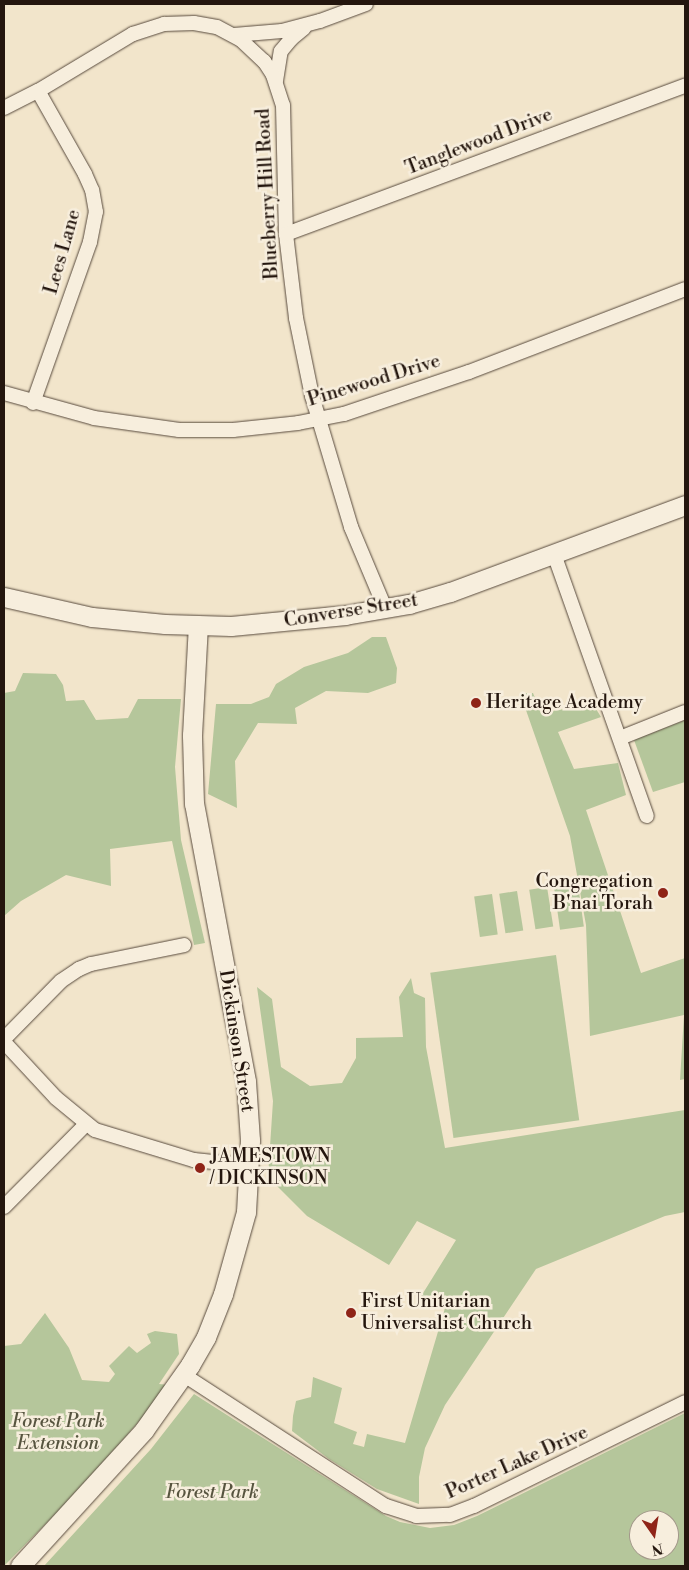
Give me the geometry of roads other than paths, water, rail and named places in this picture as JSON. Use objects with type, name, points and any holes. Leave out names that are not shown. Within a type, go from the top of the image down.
[{"type":"main road","name":"Converse Street","points":[[4,597],[92,617],[230,626],[285,622],[385,608],[450,592],[685,505]]},
{"type":"main road","name":"Dickinson Street","points":[[20,1566],[144,1430],[184,1375],[206,1338],[233,1266],[246,1212],[250,1162],[246,1081],[195,810],[192,735],[198,625]]},
{"type":"street","points":[[234,35],[282,31],[309,24],[366,4]]},
{"type":"street","name":"Blueberry Hill Road","points":[[4,108],[38,91],[133,34],[149,27],[164,24],[194,23],[217,27],[234,35],[253,49],[264,61],[276,82],[285,121],[286,234],[296,318],[318,420],[351,526],[385,608]]},
{"type":"street","points":[[276,82],[282,51],[291,39],[309,24]]},
{"type":"street","name":"Tanglewood Drive","points":[[286,234],[685,86]]},
{"type":"street","name":"Lees Lane","points":[[33,403],[90,242],[96,212],[92,190],[85,174],[38,91]]},
{"type":"street","name":"Pinewood Drive","points":[[4,392],[33,403],[94,418],[179,430],[233,430],[318,420],[365,408],[469,372],[685,289]]},
{"type":"street","points":[[554,554],[647,816]]},
{"type":"street","points":[[620,738],[685,712]]},
{"type":"street","points":[[184,945],[91,964],[79,969],[61,981],[4,1040],[56,1098],[86,1124],[103,1134],[194,1160],[230,1164],[250,1162]]},
{"type":"street","points":[[4,1207],[86,1124]]},
{"type":"street","name":"Porter Lake Drive","points":[[184,1375],[386,1506],[407,1515],[429,1517],[450,1515],[481,1503],[685,1402]]},
{"type":"place","name":"Heritage Academy","points":[[476,703]]},
{"type":"place","name":"Congregation B'nai Torah","points":[[663,893]]},
{"type":"place","name":"JAMESTOWN / DICKINSON","points":[[200,1168]]},
{"type":"place","name":"First Unitarian Universalist Church","points":[[351,1313]]},
{"type":"park label","name":"Forest Park Extension","points":[[58,1433]]},
{"type":"park label","name":"Forest Park","points":[[212,1493]]}]
